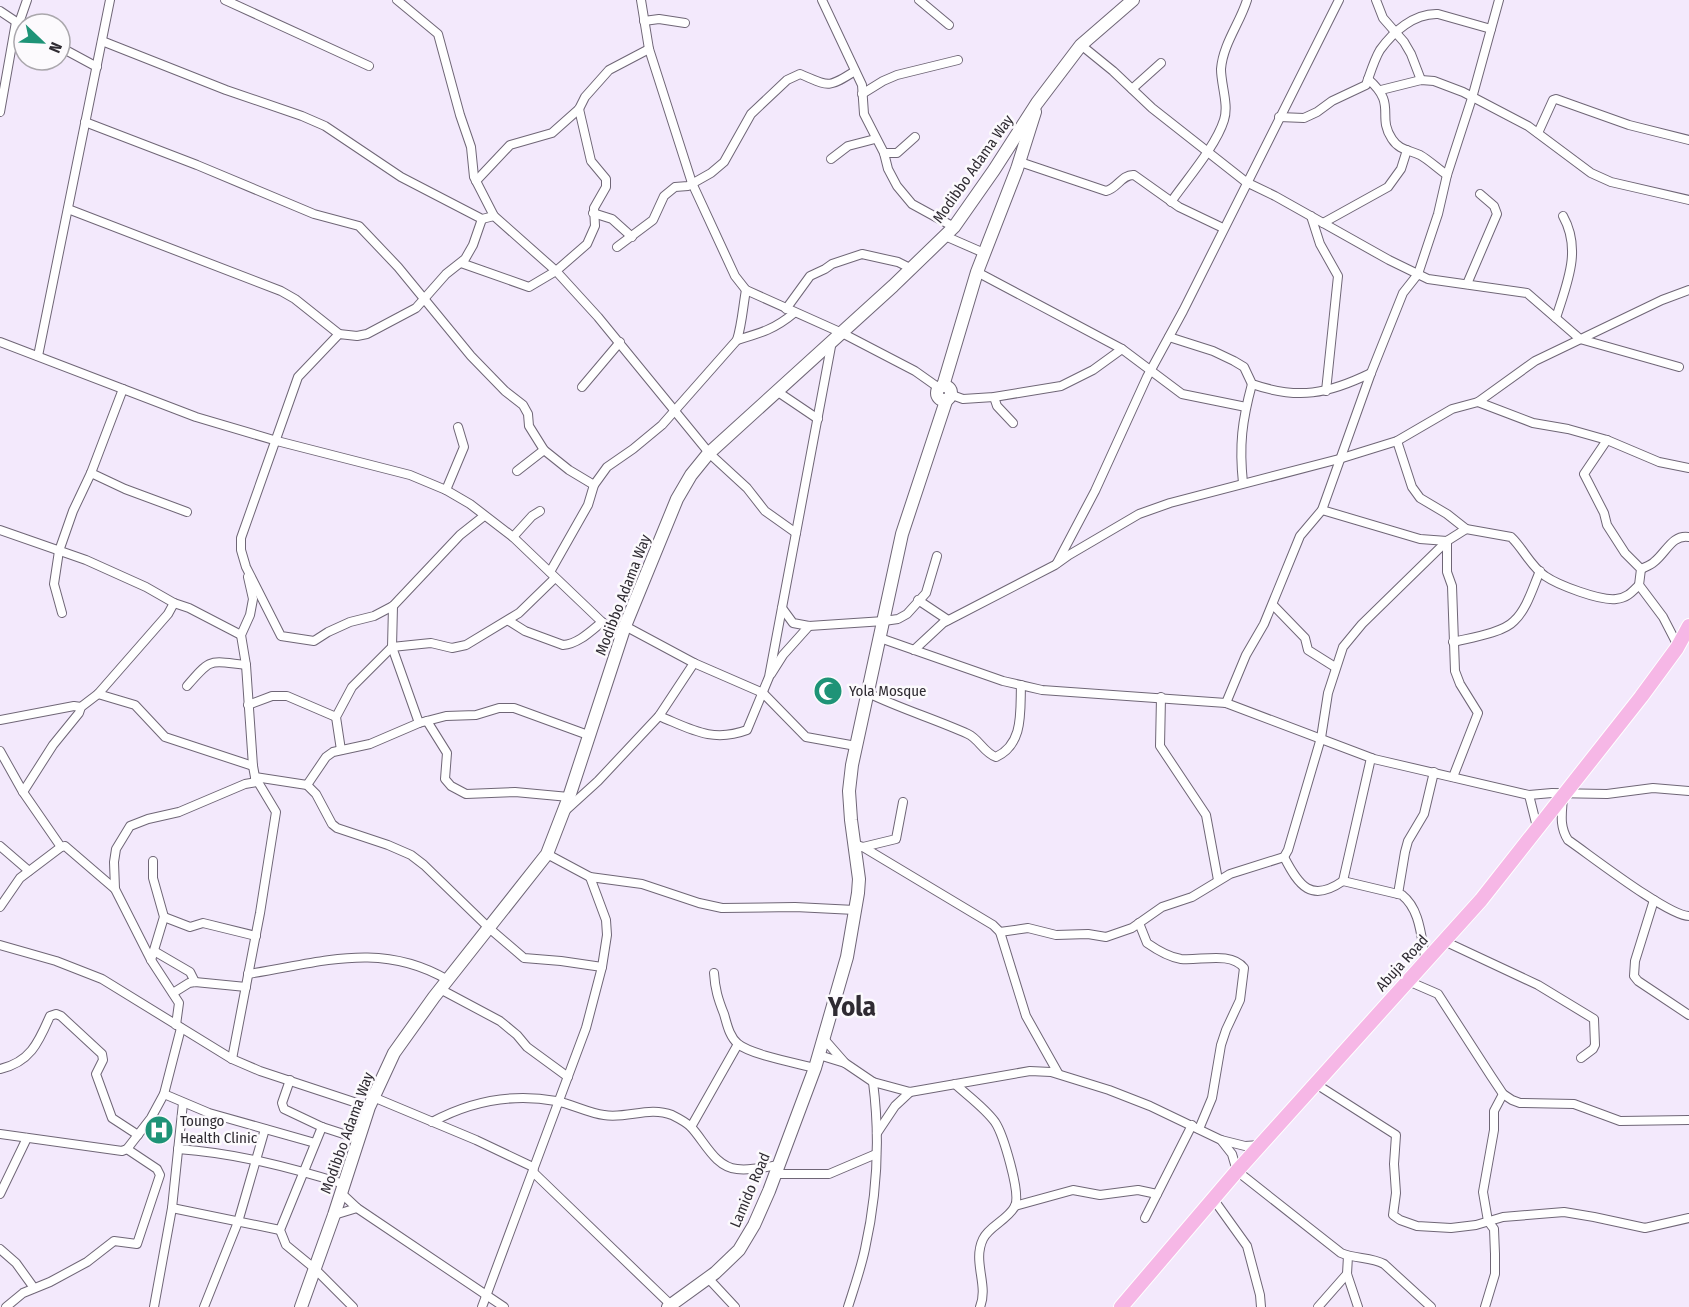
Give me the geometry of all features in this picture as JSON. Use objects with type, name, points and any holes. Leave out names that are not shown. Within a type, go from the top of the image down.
[{"type":"main road","name":"Modibbo Adama Way","points":[[301,1307],[371,1102],[394,1053],[444,984],[547,854],[569,797],[623,631],[677,499],[691,475],[710,454],[912,269],[949,231],[994,170],[1037,103],[1081,45],[1133,0]]},
{"type":"main road","points":[[945,393],[951,362],[977,272],[1020,162],[1037,103]]},
{"type":"main road","name":"Lamido Road","points":[[669,1306],[728,1262],[739,1250],[754,1225],[824,1039],[847,957],[859,879],[858,845],[849,791],[856,746],[902,534],[941,419],[945,393]]},
{"type":"main road","name":"Abuja Road","points":[[1121,1307],[1237,1171],[1480,900],[1641,697],[1678,646],[1689,626]]},
{"type":"street","points":[[38,356],[110,0]]},
{"type":"street","points":[[225,0],[369,66]]},
{"type":"street","points":[[397,0],[438,34],[471,147],[476,181],[494,216],[556,271],[620,342],[710,454],[747,488],[765,511],[796,533]]},
{"type":"street","points":[[641,0],[649,48],[692,183],[726,260],[746,290],[837,337],[915,371],[945,393],[963,399],[994,397],[1061,386],[1093,370],[1122,349]]},
{"type":"street","points":[[822,0],[862,85],[864,114],[884,153],[888,169],[897,186],[912,204],[984,253]]},
{"type":"street","points":[[919,0],[949,25]]},
{"type":"street","points":[[1171,202],[1206,151],[1225,118],[1221,68],[1229,41],[1243,14],[1247,0]]},
{"type":"street","points":[[1056,565],[1095,491],[1151,369],[1339,0]]},
{"type":"street","points":[[1376,0],[1383,18],[1404,42],[1411,54],[1421,80]]},
{"type":"street","points":[[1226,703],[1246,655],[1264,624],[1300,536],[1322,510],[1371,372],[1403,293],[1418,274],[1438,214],[1499,0]]},
{"type":"street","points":[[1280,117],[1304,118],[1332,101],[1366,85],[1379,51],[1408,22],[1429,13],[1491,29]]},
{"type":"street","points":[[644,21],[685,23]]},
{"type":"street","points":[[102,41],[325,126],[401,177],[482,219],[494,216]]},
{"type":"street","points":[[1081,45],[1113,70],[1152,108],[1246,182],[1389,261],[1428,279],[1527,293],[1580,339],[1679,367]]},
{"type":"street","points":[[476,181],[510,145],[552,133],[579,110],[592,88],[609,70],[649,48]]},
{"type":"street","points":[[72,53],[97,67]]},
{"type":"street","points":[[0,112],[12,59]]},
{"type":"street","points":[[862,93],[897,75],[958,60]]},
{"type":"street","points":[[1132,89],[1161,63]]},
{"type":"street","points":[[617,248],[653,220],[664,196],[675,187],[688,186],[711,173],[724,162],[751,114],[787,80],[800,74],[829,86],[855,71]]},
{"type":"street","points":[[1368,79],[1381,90],[1386,106],[1386,129],[1398,147],[1421,156],[1447,176]]},
{"type":"street","points":[[1381,90],[1421,80],[1434,81],[1528,126],[1591,173],[1611,182],[1689,200]]},
{"type":"street","points":[[1538,133],[1553,100],[1556,99],[1629,125],[1689,140]]},
{"type":"street","points":[[461,263],[529,287],[556,271],[587,244],[595,226],[593,213],[606,187],[606,179],[591,161],[579,110]]},
{"type":"street","points":[[85,122],[197,165],[314,214],[359,226],[398,267],[471,356],[526,410],[529,426],[544,450],[569,470],[594,485]]},
{"type":"street","points":[[884,153],[897,153],[915,137]]},
{"type":"street","points":[[831,159],[848,146],[875,139]]},
{"type":"street","points":[[1323,223],[1388,187],[1401,169],[1407,150]]},
{"type":"street","points":[[1020,162],[1106,191],[1126,176],[1134,175],[1162,193],[1171,202],[1223,228]]},
{"type":"street","points":[[1467,284],[1497,214],[1494,206],[1480,194]]},
{"type":"street","points":[[68,209],[281,291],[295,299],[339,334],[357,336],[367,334],[416,308],[446,274],[461,263],[473,245],[482,219]]},
{"type":"street","points":[[593,213],[612,219],[632,237]]},
{"type":"street","points":[[1311,216],[1320,244],[1338,276],[1326,392]]},
{"type":"street","points":[[1556,318],[1573,254],[1569,226],[1563,216]]},
{"type":"street","points":[[737,340],[765,332],[779,325],[790,311],[810,276],[825,270],[832,264],[862,254],[898,262],[912,269]]},
{"type":"street","points":[[977,272],[1122,349],[1182,393],[1246,407]]},
{"type":"street","points":[[341,750],[336,717],[352,687],[392,647],[431,643],[459,648],[509,621],[552,575],[588,505],[594,485],[608,466],[649,436],[737,340],[746,290]]},
{"type":"street","points":[[914,650],[948,620],[1056,565],[1139,514],[1170,503],[1339,459],[1397,441],[1452,410],[1478,402],[1535,361],[1662,300],[1689,290]]},
{"type":"street","points":[[115,889],[116,849],[130,826],[179,812],[245,784],[257,782],[253,766],[246,665],[241,635],[250,615],[253,599],[241,550],[241,538],[298,377],[339,334]]},
{"type":"street","points":[[659,716],[703,735],[716,736],[747,730],[769,676],[818,419],[837,337]]},
{"type":"street","points":[[1169,337],[1217,353],[1244,367],[1252,384],[1242,425],[1240,455],[1243,483]]},
{"type":"street","points":[[0,342],[196,417],[277,441],[410,475],[446,490],[470,504],[513,537],[602,622],[763,693],[806,737],[856,746]]},
{"type":"street","points":[[582,387],[620,342]]},
{"type":"street","points":[[1252,384],[1299,394],[1326,392],[1344,386],[1371,372]]},
{"type":"street","points":[[62,613],[54,584],[59,551],[123,389]]},
{"type":"street","points":[[778,392],[818,419]]},
{"type":"street","points":[[994,397],[997,406],[1013,423]]},
{"type":"street","points":[[1478,402],[1533,423],[1568,429],[1607,440],[1659,462],[1689,468]]},
{"type":"street","points":[[446,490],[464,447],[458,427]]},
{"type":"street","points":[[1607,440],[1584,474],[1604,513],[1607,525],[1625,553],[1641,569]]},
{"type":"street","points":[[1397,441],[1416,495],[1466,529],[1511,537],[1544,575],[1570,587],[1607,599],[1630,595],[1639,585],[1641,569]]},
{"type":"street","points":[[517,471],[544,450]]},
{"type":"street","points":[[91,473],[125,489],[187,512]]},
{"type":"street","points":[[1322,510],[1420,539],[1447,541]]},
{"type":"street","points":[[513,537],[532,516],[540,511]]},
{"type":"street","points":[[246,567],[281,636],[314,641],[350,622],[374,616],[393,606],[460,535],[484,516]]},
{"type":"street","points":[[1000,932],[1028,927],[1056,935],[1088,934],[1106,937],[1122,933],[1162,907],[1192,897],[1230,874],[1284,857],[1321,738],[1328,693],[1343,647],[1350,635],[1447,541],[1466,529]]},
{"type":"street","points":[[0,530],[86,560],[146,587],[241,635]]},
{"type":"street","points":[[1641,569],[1654,562],[1675,540],[1684,536],[1689,537]]},
{"type":"street","points":[[1447,541],[1447,572],[1452,586],[1455,670],[1460,684],[1478,713],[1453,777]]},
{"type":"street","points":[[782,608],[793,623],[809,626],[898,619],[907,614],[926,593],[937,556]]},
{"type":"street","points":[[1453,642],[1514,622],[1523,609],[1540,571]]},
{"type":"street","points":[[1639,585],[1663,617],[1678,646]]},
{"type":"street","points":[[918,600],[948,620]]},
{"type":"street","points":[[23,792],[48,752],[79,713],[81,707],[98,694],[168,614],[174,603]]},
{"type":"street","points":[[1272,605],[1305,638],[1308,650],[1335,667]]},
{"type":"street","points":[[393,606],[392,647],[423,722],[447,753],[445,779],[451,786],[460,792],[473,795],[515,792],[569,797]]},
{"type":"street","points":[[509,621],[534,635],[563,645],[570,644],[584,636],[602,622]]},
{"type":"street","points":[[769,676],[783,655],[809,626]]},
{"type":"street","points":[[880,638],[1003,681],[1042,690],[1226,703],[1371,758],[1529,795],[1607,794],[1653,788],[1689,791]]},
{"type":"street","points":[[187,686],[202,668],[213,661],[246,665]]},
{"type":"street","points":[[562,814],[598,781],[659,716],[694,663]]},
{"type":"street","points":[[868,693],[897,707],[971,735],[990,755],[996,757],[1006,753],[1016,739],[1020,722],[1021,685]]},
{"type":"street","points":[[98,694],[135,705],[165,736],[253,766]]},
{"type":"street","points":[[248,705],[272,696],[287,696],[336,717]]},
{"type":"street","points":[[1161,697],[1160,746],[1206,815],[1218,880]]},
{"type":"street","points":[[0,720],[74,706],[81,707]]},
{"type":"street","points":[[307,785],[333,752],[370,744],[423,722],[446,716],[476,715],[499,708],[514,708],[588,735]]},
{"type":"street","points":[[0,751],[23,792],[61,847]]},
{"type":"street","points":[[1284,857],[1296,880],[1310,889],[1330,891],[1343,881],[1371,758]]},
{"type":"street","points":[[1398,894],[1408,841],[1424,814],[1434,772]]},
{"type":"street","points":[[255,777],[307,785],[316,794],[332,824],[337,828],[388,845],[411,855],[424,864],[489,928],[524,958],[561,960],[602,967]]},
{"type":"street","points":[[232,1059],[256,936],[276,812],[255,777]]},
{"type":"street","points":[[1562,832],[1563,794]]},
{"type":"street","points":[[1529,795],[1541,822],[1562,832],[1568,840],[1654,900],[1684,916],[1689,916]]},
{"type":"street","points":[[858,845],[896,839],[903,801]]},
{"type":"street","points":[[858,845],[993,925],[1000,932],[1026,1016],[1058,1073]]},
{"type":"street","points":[[0,846],[29,871]]},
{"type":"street","points":[[0,907],[20,879],[65,846],[115,889],[179,1003],[178,1026],[164,1094],[151,1118],[127,1149],[122,1151],[0,1134]]},
{"type":"street","points":[[547,854],[590,877],[642,884],[699,903],[722,908],[795,907],[855,910]]},
{"type":"street","points":[[153,861],[153,878],[164,917],[153,955]]},
{"type":"street","points":[[482,1307],[586,1028],[602,967],[607,935],[606,920],[590,877]]},
{"type":"street","points":[[1343,881],[1398,894],[1410,901],[1415,908],[1426,961]]},
{"type":"street","points":[[1654,900],[1635,962],[1634,976],[1689,1015]]},
{"type":"street","points":[[164,917],[190,927],[203,923],[256,936]]},
{"type":"street","points":[[1139,923],[1147,943],[1168,955],[1180,959],[1199,960],[1229,958],[1244,968],[1240,1000],[1221,1045],[1212,1098],[1145,1218]]},
{"type":"street","points":[[1444,941],[1538,985],[1594,1019],[1595,1045],[1581,1058]]},
{"type":"street","points":[[0,945],[85,971],[120,988],[232,1059],[290,1080],[371,1102],[432,1122],[494,1147],[533,1167]]},
{"type":"street","points":[[153,955],[190,972],[195,982]]},
{"type":"street","points":[[248,974],[366,956],[388,957],[415,963],[429,969],[444,984],[500,1021],[527,1047],[568,1077]]},
{"type":"street","points":[[714,973],[718,1001],[731,1035],[738,1044],[763,1054],[815,1068]]},
{"type":"street","points":[[1408,981],[1438,994],[1468,1044],[1503,1094],[1520,1103],[1574,1104],[1620,1121],[1689,1120]]},
{"type":"street","points":[[173,993],[195,982],[246,987]]},
{"type":"street","points":[[0,1069],[26,1057],[36,1048],[50,1016],[56,1014],[62,1016],[102,1054],[103,1060],[96,1074],[112,1118],[138,1135]]},
{"type":"street","points":[[824,1039],[845,1063],[873,1082],[910,1092],[1030,1071],[1058,1073],[1109,1090],[1221,1140],[1245,1146],[1261,1145]]},
{"type":"street","points":[[691,1127],[738,1044]]},
{"type":"street","points":[[819,1054],[845,1063]]},
{"type":"street","points":[[290,1080],[282,1107],[322,1127],[359,1139]]},
{"type":"street","points":[[848,1307],[865,1249],[873,1199],[877,1133],[873,1082]]},
{"type":"street","points":[[955,1084],[997,1124],[1016,1181],[1015,1206]]},
{"type":"street","points":[[1316,1084],[1396,1135],[1394,1164],[1396,1193],[1393,1212],[1395,1218],[1417,1227],[1451,1228],[1476,1225],[1503,1217],[1564,1212],[1594,1216],[1645,1228],[1689,1218]]},
{"type":"street","points":[[877,1133],[896,1106],[910,1092]]},
{"type":"street","points":[[164,1094],[209,1113],[315,1143]]},
{"type":"street","points":[[1485,1307],[1495,1274],[1496,1254],[1494,1229],[1488,1221],[1483,1192],[1494,1130],[1494,1111],[1503,1094]]},
{"type":"street","points":[[432,1122],[456,1110],[499,1099],[523,1098],[558,1102],[606,1116],[656,1111],[671,1114],[691,1127],[715,1157],[727,1167],[829,1174],[876,1154]]},
{"type":"street","points":[[154,1307],[172,1208],[183,1103]]},
{"type":"street","points":[[322,1127],[280,1230],[286,1245],[314,1268],[353,1307]]},
{"type":"street","points":[[204,1307],[238,1222],[265,1129]]},
{"type":"street","points":[[0,1194],[27,1138]]},
{"type":"street","points":[[1221,1140],[1232,1154],[1237,1171],[1341,1253],[1377,1260],[1384,1264],[1431,1307]]},
{"type":"street","points":[[6,1307],[23,1293],[87,1263],[114,1242],[137,1244],[160,1175],[157,1169],[127,1149]]},
{"type":"street","points":[[178,1149],[216,1151],[304,1171],[343,1188],[357,1208],[504,1307]]},
{"type":"street","points":[[533,1167],[534,1173],[669,1306]]},
{"type":"street","points":[[980,1307],[983,1286],[978,1267],[983,1239],[1015,1206],[1073,1190],[1100,1195],[1138,1190],[1157,1194]]},
{"type":"street","points":[[1214,1200],[1247,1246],[1260,1294],[1261,1307]]},
{"type":"street","points":[[172,1208],[280,1230]]},
{"type":"street","points":[[334,1215],[357,1208]]},
{"type":"street","points":[[0,1249],[16,1263],[34,1288]]},
{"type":"street","points":[[1348,1256],[1347,1275],[1358,1307]]},
{"type":"street","points":[[1318,1307],[1347,1275]]},
{"type":"street","points":[[708,1278],[735,1307]]},
{"type":"place","name":"Yola Mosque","points":[[828,691]]},
{"type":"place","name":"Toungo Health Clinic","points":[[159,1130]]},
{"type":"district","name":"Yola","points":[[852,1007]]}]
